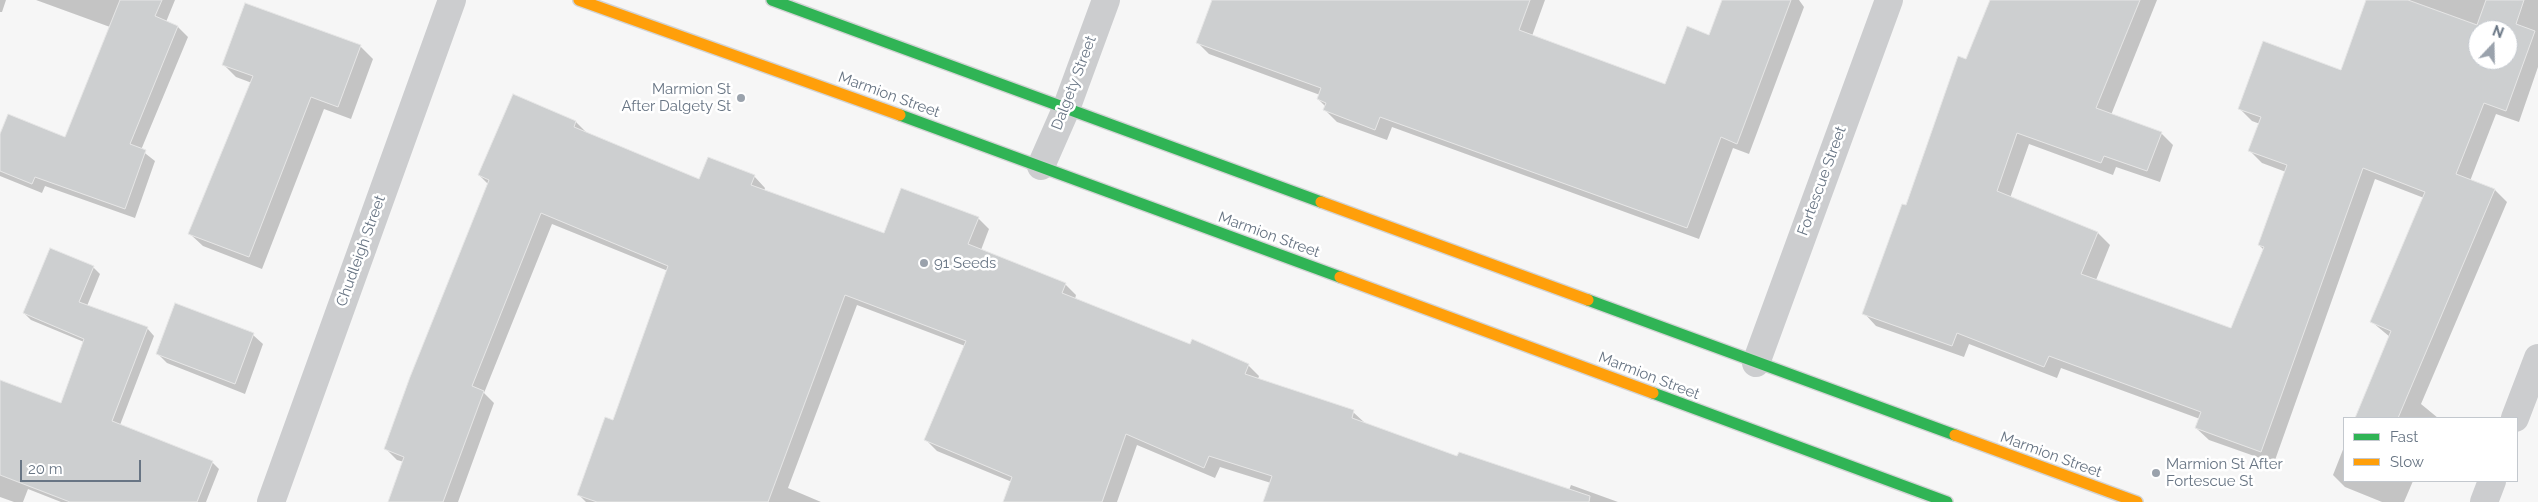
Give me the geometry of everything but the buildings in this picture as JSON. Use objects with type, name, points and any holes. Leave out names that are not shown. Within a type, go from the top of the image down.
[{"type":"main road","name":"Marmion Street","points":[[579,0],[1041,166],[1947,502]]},
{"type":"main road","name":"Marmion Street","points":[[772,0],[2135,502]]},
{"type":"street","name":"Chudleigh Street","points":[[271,502],[452,0]]},
{"type":"street","name":"Dalgety Street","points":[[1041,166],[1066,109],[1106,0]]},
{"type":"street","name":"Fortescue Street","points":[[1756,363],[1889,0]]},
{"type":"street","points":[[2516,417],[2538,358]]},
{"type":"street","points":[[2484,502],[2492,482]]},
{"type":"traffic: fast","points":[[772,0],[1321,202]]},
{"type":"traffic: fast","points":[[900,115],[1340,277]]},
{"type":"traffic: fast","points":[[1588,300],[1955,435]]},
{"type":"traffic: fast","points":[[1653,393],[1947,502]]},
{"type":"traffic: slow","points":[[579,0],[900,115]]},
{"type":"traffic: slow","points":[[1321,202],[1588,300]]},
{"type":"traffic: slow","points":[[1340,277],[1653,393]]},
{"type":"traffic: slow","points":[[1955,435],[2137,502]]},
{"type":"place","name":"Marmion St After Dalgety St","points":[[741,98]]},
{"type":"place","name":"91 Seeds","points":[[924,263]]},
{"type":"place","name":"Marmion St After Fortescue St","points":[[2156,473]]}]
